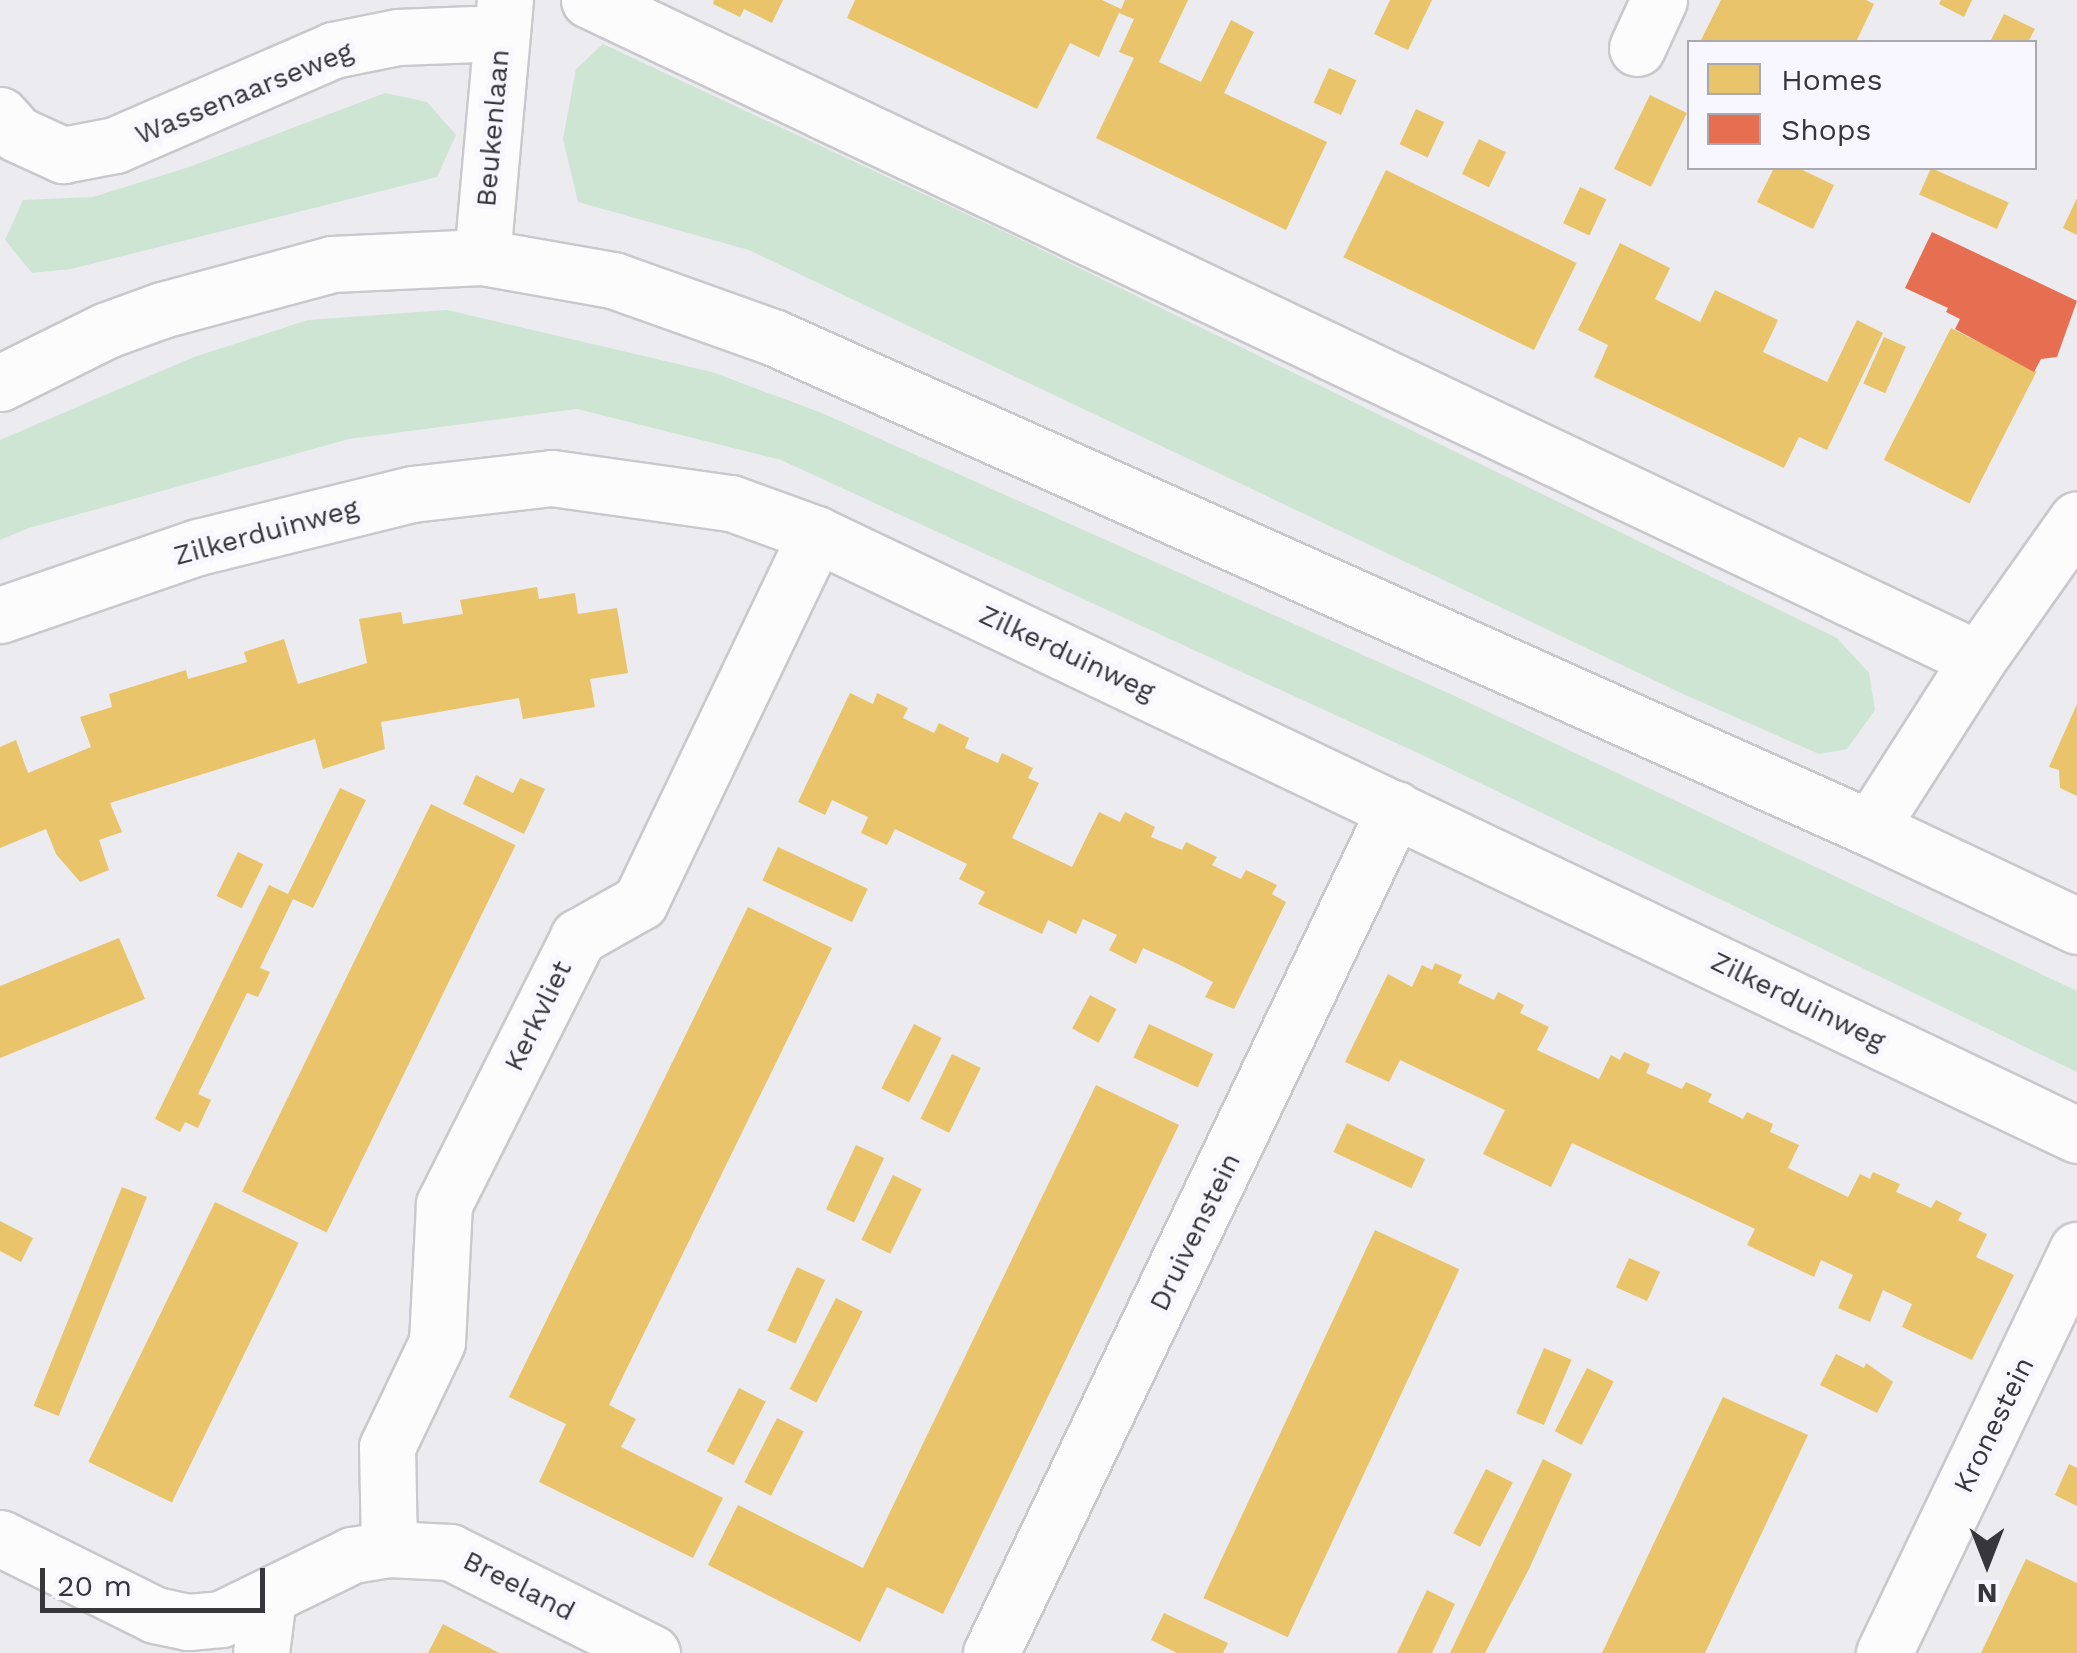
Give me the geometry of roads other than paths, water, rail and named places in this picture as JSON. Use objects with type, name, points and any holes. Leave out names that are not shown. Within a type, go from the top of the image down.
[{"type":"street","points":[[589,0],[1978,659]]},
{"type":"street","name":"Wassenaarseweg","points":[[0,115],[17,134],[63,155],[115,145],[333,50],[503,16]]},
{"type":"street","name":"Beukenlaan","points":[[482,256],[503,16]]},
{"type":"street","points":[[0,383],[107,330],[238,288],[332,264],[482,256],[613,280],[775,338],[1870,828],[2077,926]]},
{"type":"street","name":"Zilkerduinweg","points":[[0,615],[198,546],[412,494],[552,478],[731,503],[816,534],[2077,1135]]},
{"type":"street","points":[[1870,828],[1978,659],[2077,519]]},
{"type":"street","name":"Kerkvliet","points":[[389,1549],[387,1447],[438,1342],[444,1204],[578,936],[640,902],[816,534]]},
{"type":"street","name":"Druivenstein","points":[[991,1653],[1394,809]]},
{"type":"street","name":"Kronestein","points":[[1884,1653],[2077,1250]]},
{"type":"street","name":"Breeland","points":[[0,1538],[155,1616],[188,1622],[221,1619],[352,1556],[389,1549],[450,1552],[652,1653]]},
{"type":"street","points":[[261,1653],[268,1597]]}]
